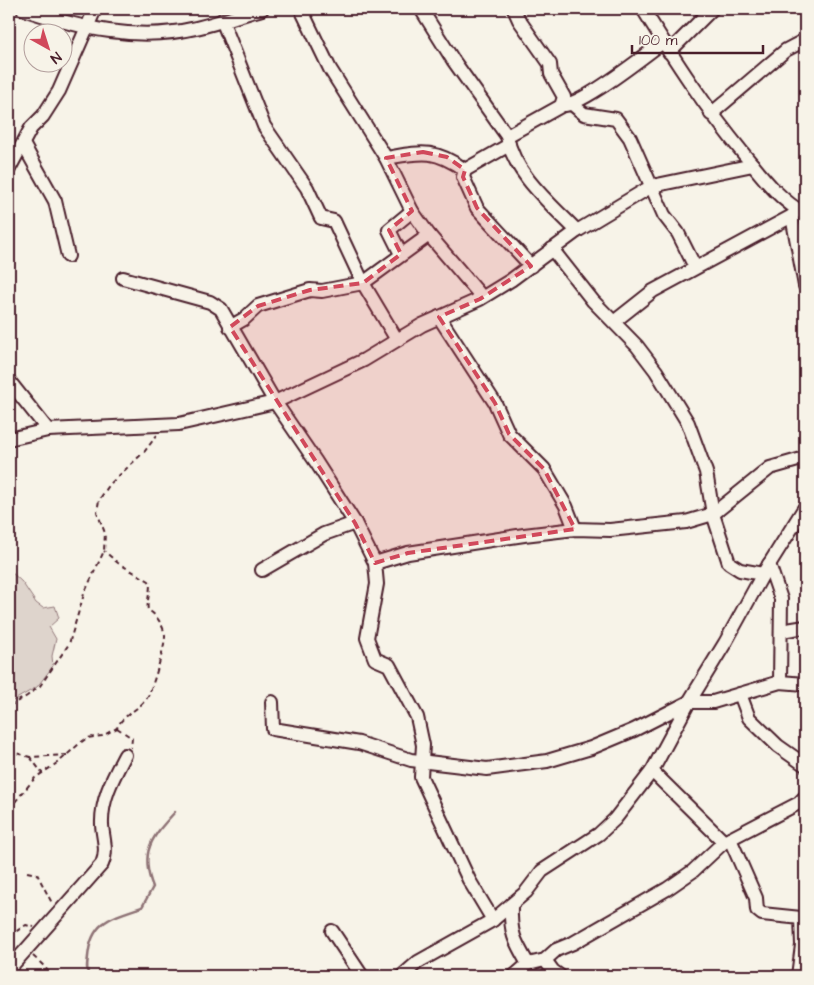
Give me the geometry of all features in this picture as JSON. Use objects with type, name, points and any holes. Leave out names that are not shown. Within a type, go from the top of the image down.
[{"type":"street","points":[[23,9],[107,32],[159,32],[196,28],[262,9]]},
{"type":"street","points":[[9,170],[31,128],[43,116],[59,91],[95,9]]},
{"type":"street","points":[[301,9],[330,69],[386,158],[412,211],[429,235],[482,297]]},
{"type":"street","points":[[421,9],[508,141],[526,175],[577,231]]},
{"type":"street","points":[[514,9],[519,20],[550,64],[551,74],[564,96],[566,105]]},
{"type":"street","points":[[643,9],[711,114],[777,195],[798,213],[805,286]]},
{"type":"street","points":[[465,170],[566,105],[666,47],[712,9]]},
{"type":"street","points":[[222,20],[264,126],[307,188],[314,201],[317,213],[321,218],[334,221],[363,283],[397,340]]},
{"type":"street","points":[[711,114],[786,50],[805,40]]},
{"type":"street","points":[[566,105],[584,114],[616,120],[630,138],[664,215],[678,233],[695,266]]},
{"type":"street","points":[[23,144],[55,201],[68,256]]},
{"type":"street","points":[[386,158],[424,152],[447,157],[465,170]]},
{"type":"street","points":[[9,439],[48,430],[167,424],[275,402],[356,364],[439,316],[482,297],[531,266],[552,248],[577,231],[652,186],[753,165]]},
{"type":"street","points":[[465,170],[465,182],[477,208],[531,266]]},
{"type":"street","points":[[401,254],[389,230],[412,211]]},
{"type":"street","points":[[615,321],[633,305],[695,266],[798,213]]},
{"type":"street","points":[[230,327],[244,319],[258,306],[310,290],[322,290],[363,283],[429,235]]},
{"type":"street","points":[[552,248],[594,301],[615,321],[656,371],[688,423],[706,472],[713,514],[729,563],[740,570],[766,569]]},
{"type":"street","points":[[124,278],[210,302],[221,309],[230,327],[246,348],[275,402],[355,524],[375,563],[377,584],[367,638],[375,659],[389,665],[417,717],[423,745],[421,777],[430,798],[441,816],[469,880],[493,920]]},
{"type":"street","points":[[439,316],[495,404],[509,434],[544,469],[566,506],[575,529]]},
{"type":"street","points":[[9,381],[48,430]]},
{"type":"street","points":[[375,563],[408,553],[575,529],[610,530],[686,522],[713,514],[770,468],[805,458]]},
{"type":"street","points":[[402,976],[418,962],[493,920],[526,892],[542,871],[599,834],[615,819],[652,771],[689,702],[725,643],[766,569],[805,507]]},
{"type":"street","points":[[262,570],[324,534],[355,524]]},
{"type":"street","points":[[766,569],[781,599],[780,682]]},
{"type":"street","points":[[782,631],[805,627]]},
{"type":"street","points":[[272,702],[273,729],[359,743],[411,760],[487,769],[547,761],[590,748],[634,730],[689,702],[713,702],[780,682],[805,684]]},
{"type":"street","points":[[740,694],[749,718],[778,746],[805,765]]},
{"type":"street","points":[[9,969],[102,864],[106,854],[102,824],[107,789],[125,756]]},
{"type":"street","points":[[652,771],[727,841],[756,898],[758,910],[762,914],[802,918],[802,945],[798,976]]},
{"type":"street","points":[[514,976],[528,964],[545,960],[556,950],[574,943],[668,888],[693,872],[727,841],[803,805]]},
{"type":"street","points":[[511,905],[510,927],[513,938],[528,964]]},
{"type":"street","points":[[332,931],[362,976]]},
{"type":"street","points":[[545,960],[553,971],[560,976]]},
{"type":"path","points":[[9,706],[40,686],[69,644],[84,594],[104,552],[105,533],[97,512],[99,500],[110,484],[145,451],[167,424]]},
{"type":"path","points":[[9,809],[42,773],[87,738],[102,736],[117,728],[120,721],[137,709],[147,697],[156,678],[165,636],[154,613],[148,610],[146,599],[150,586],[149,581],[118,563],[104,552]]},
{"type":"path","points":[[117,728],[132,738],[131,746],[125,756]]},
{"type":"path","points":[[9,750],[30,758],[67,754]]},
{"type":"path","points":[[30,758],[42,773]]},
{"type":"path","points":[[27,872],[37,874],[49,902],[60,912]]},
{"type":"path","points":[[9,936],[26,925],[43,929]]},
{"type":"path","points":[[26,949],[46,967],[51,976]]},
{"type":"highlighted area","points":[[423,152],[447,157],[465,170],[463,177],[477,208],[531,266],[480,299],[439,317],[495,403],[509,434],[544,469],[575,529],[408,553],[375,563],[355,523],[230,327],[258,306],[310,290],[363,283],[401,254],[389,230],[412,211],[386,158]]},
{"type":"shaded area","points":[[9,570],[22,582],[36,603],[43,608],[55,606],[59,618],[49,627],[56,639],[52,656],[53,666],[37,687],[9,703]]},
{"type":"waterway","points":[[89,976],[87,967],[93,935],[105,922],[142,907],[153,887],[147,864],[150,846],[154,837],[175,812]]}]
